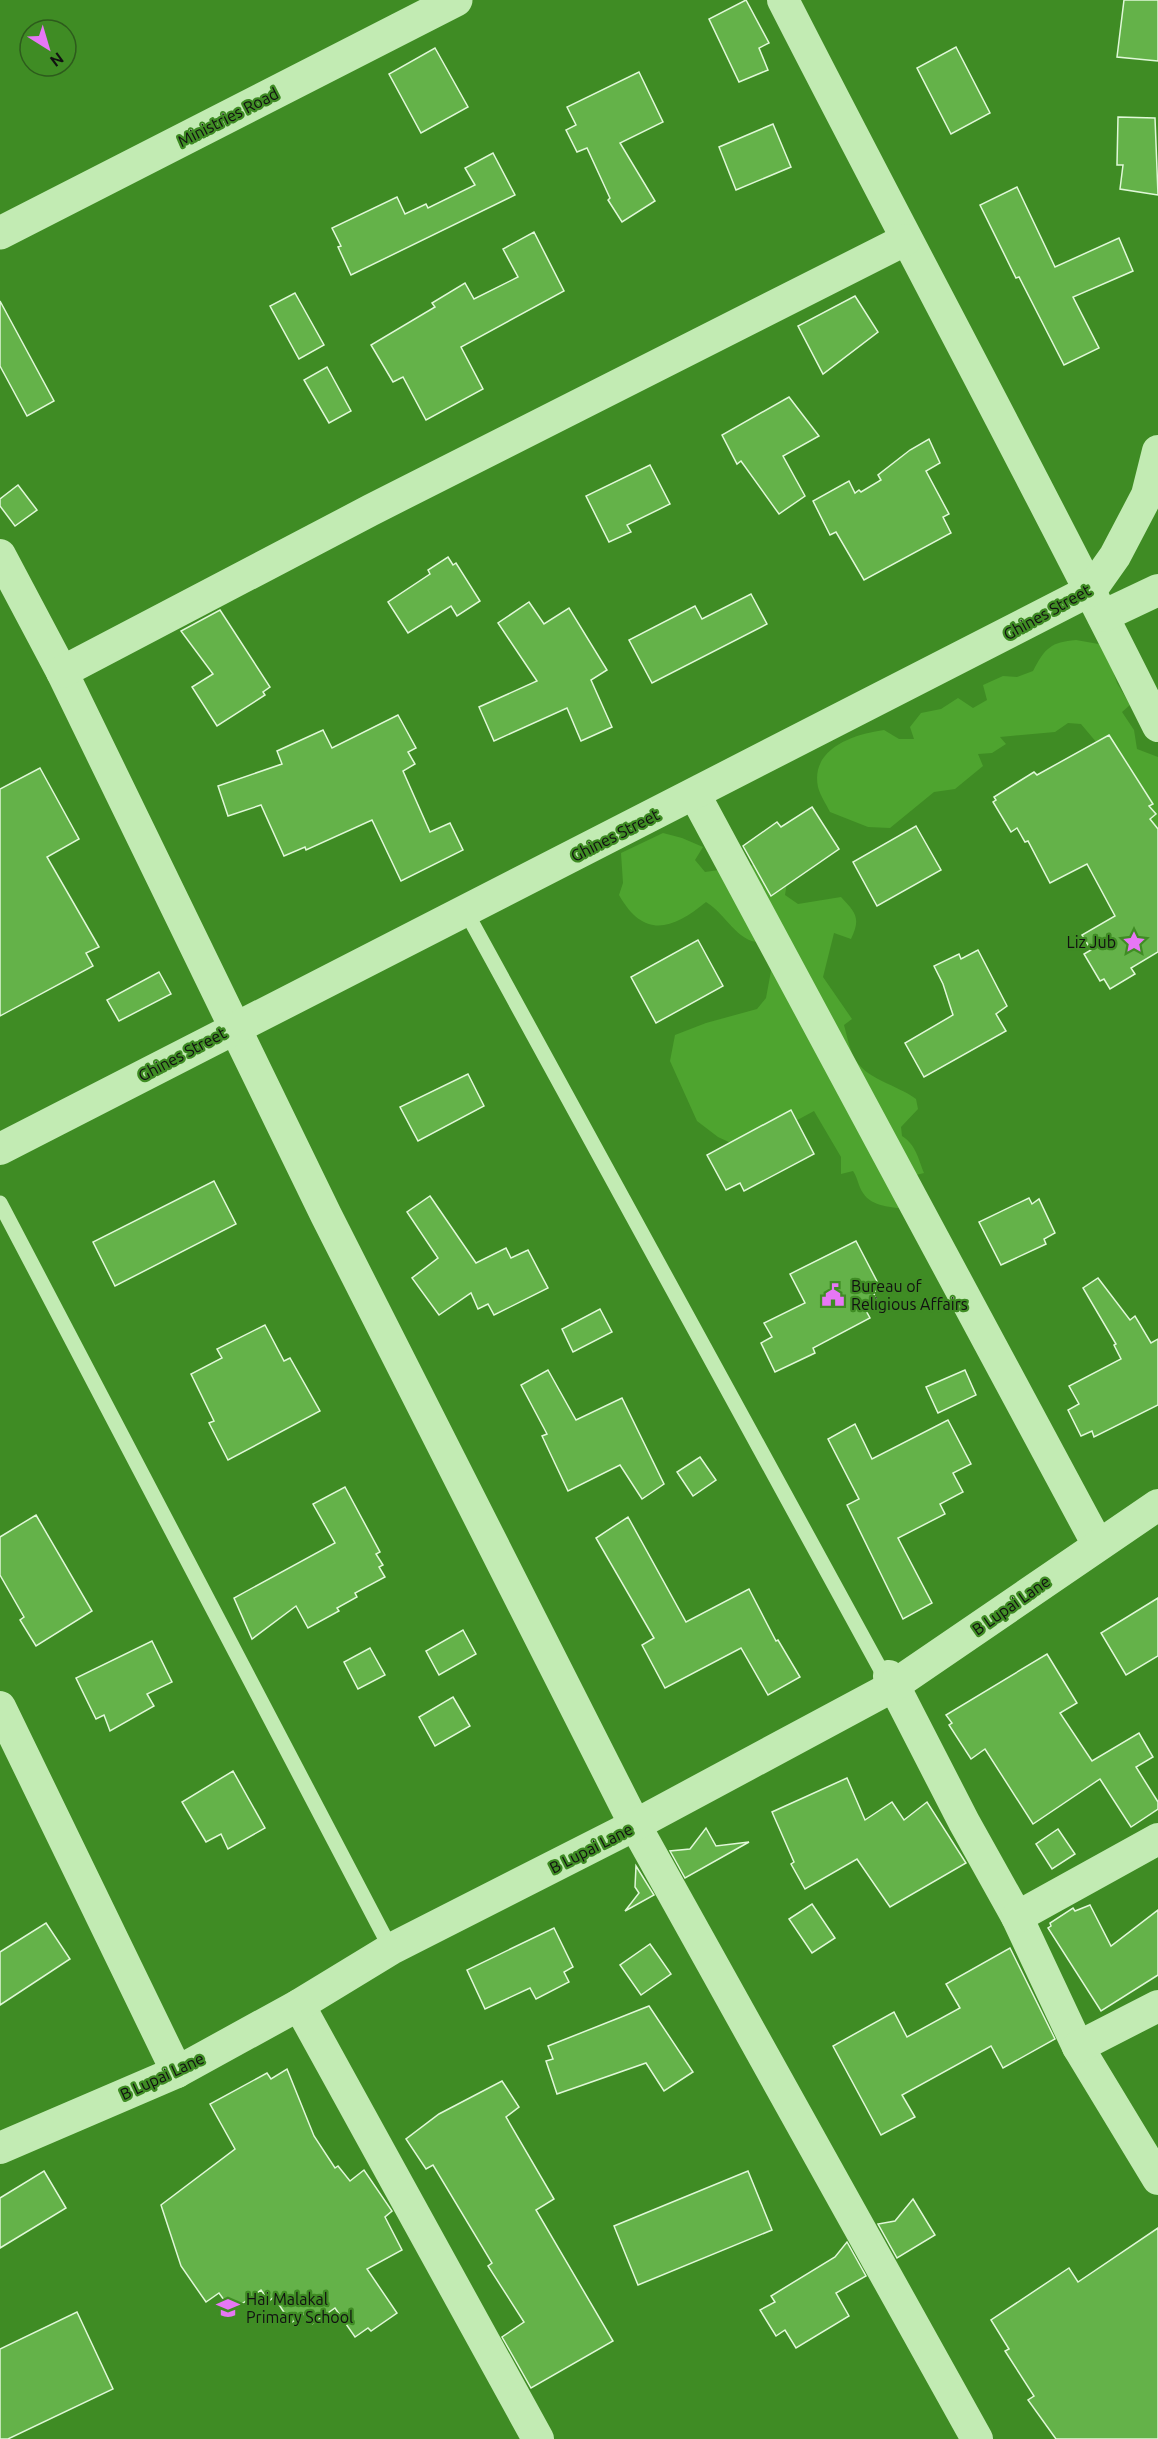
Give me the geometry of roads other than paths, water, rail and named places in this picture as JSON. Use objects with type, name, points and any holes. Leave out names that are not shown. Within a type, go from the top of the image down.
[{"type":"street","name":"Ministries Road","points":[[0,233],[456,0]]},
{"type":"street","points":[[783,0],[905,240],[1097,603],[1158,726]]},
{"type":"street","points":[[62,672],[371,510],[905,240]]},
{"type":"street","name":"Ghines Street","points":[[0,1149],[236,1026],[696,795],[1097,603],[1116,556],[1147,495],[1158,451]]},
{"type":"street","points":[[0,555],[62,672],[326,1215],[635,1825],[977,2439]]},
{"type":"street","points":[[1097,603],[1158,590]]},
{"type":"street","points":[[696,795],[1098,1545]]},
{"type":"street","name":"B Lupai Lane","points":[[0,2148],[177,2072],[299,2005],[391,1949],[635,1825],[890,1688],[1158,1505]]},
{"type":"street","points":[[890,1688],[889,1676],[964,1822],[1017,1917],[1078,2047],[1158,2179]]},
{"type":"street","points":[[0,1707],[177,2072]]},
{"type":"street","points":[[1017,1917],[1158,1839]]},
{"type":"street","points":[[299,2005],[538,2439]]},
{"type":"street","points":[[1078,2047],[1158,2006]]},
{"type":"lane","points":[[465,910],[890,1688]]},
{"type":"lane","points":[[0,1203],[391,1949]]},
{"type":"place","name":"Liz Jub","points":[[1134,942]]},
{"type":"place","name":"Bureau of Religious Affairs","points":[[833,1295]]},
{"type":"place","name":"Hai Malakal Primary School","points":[[228,2308]]}]
